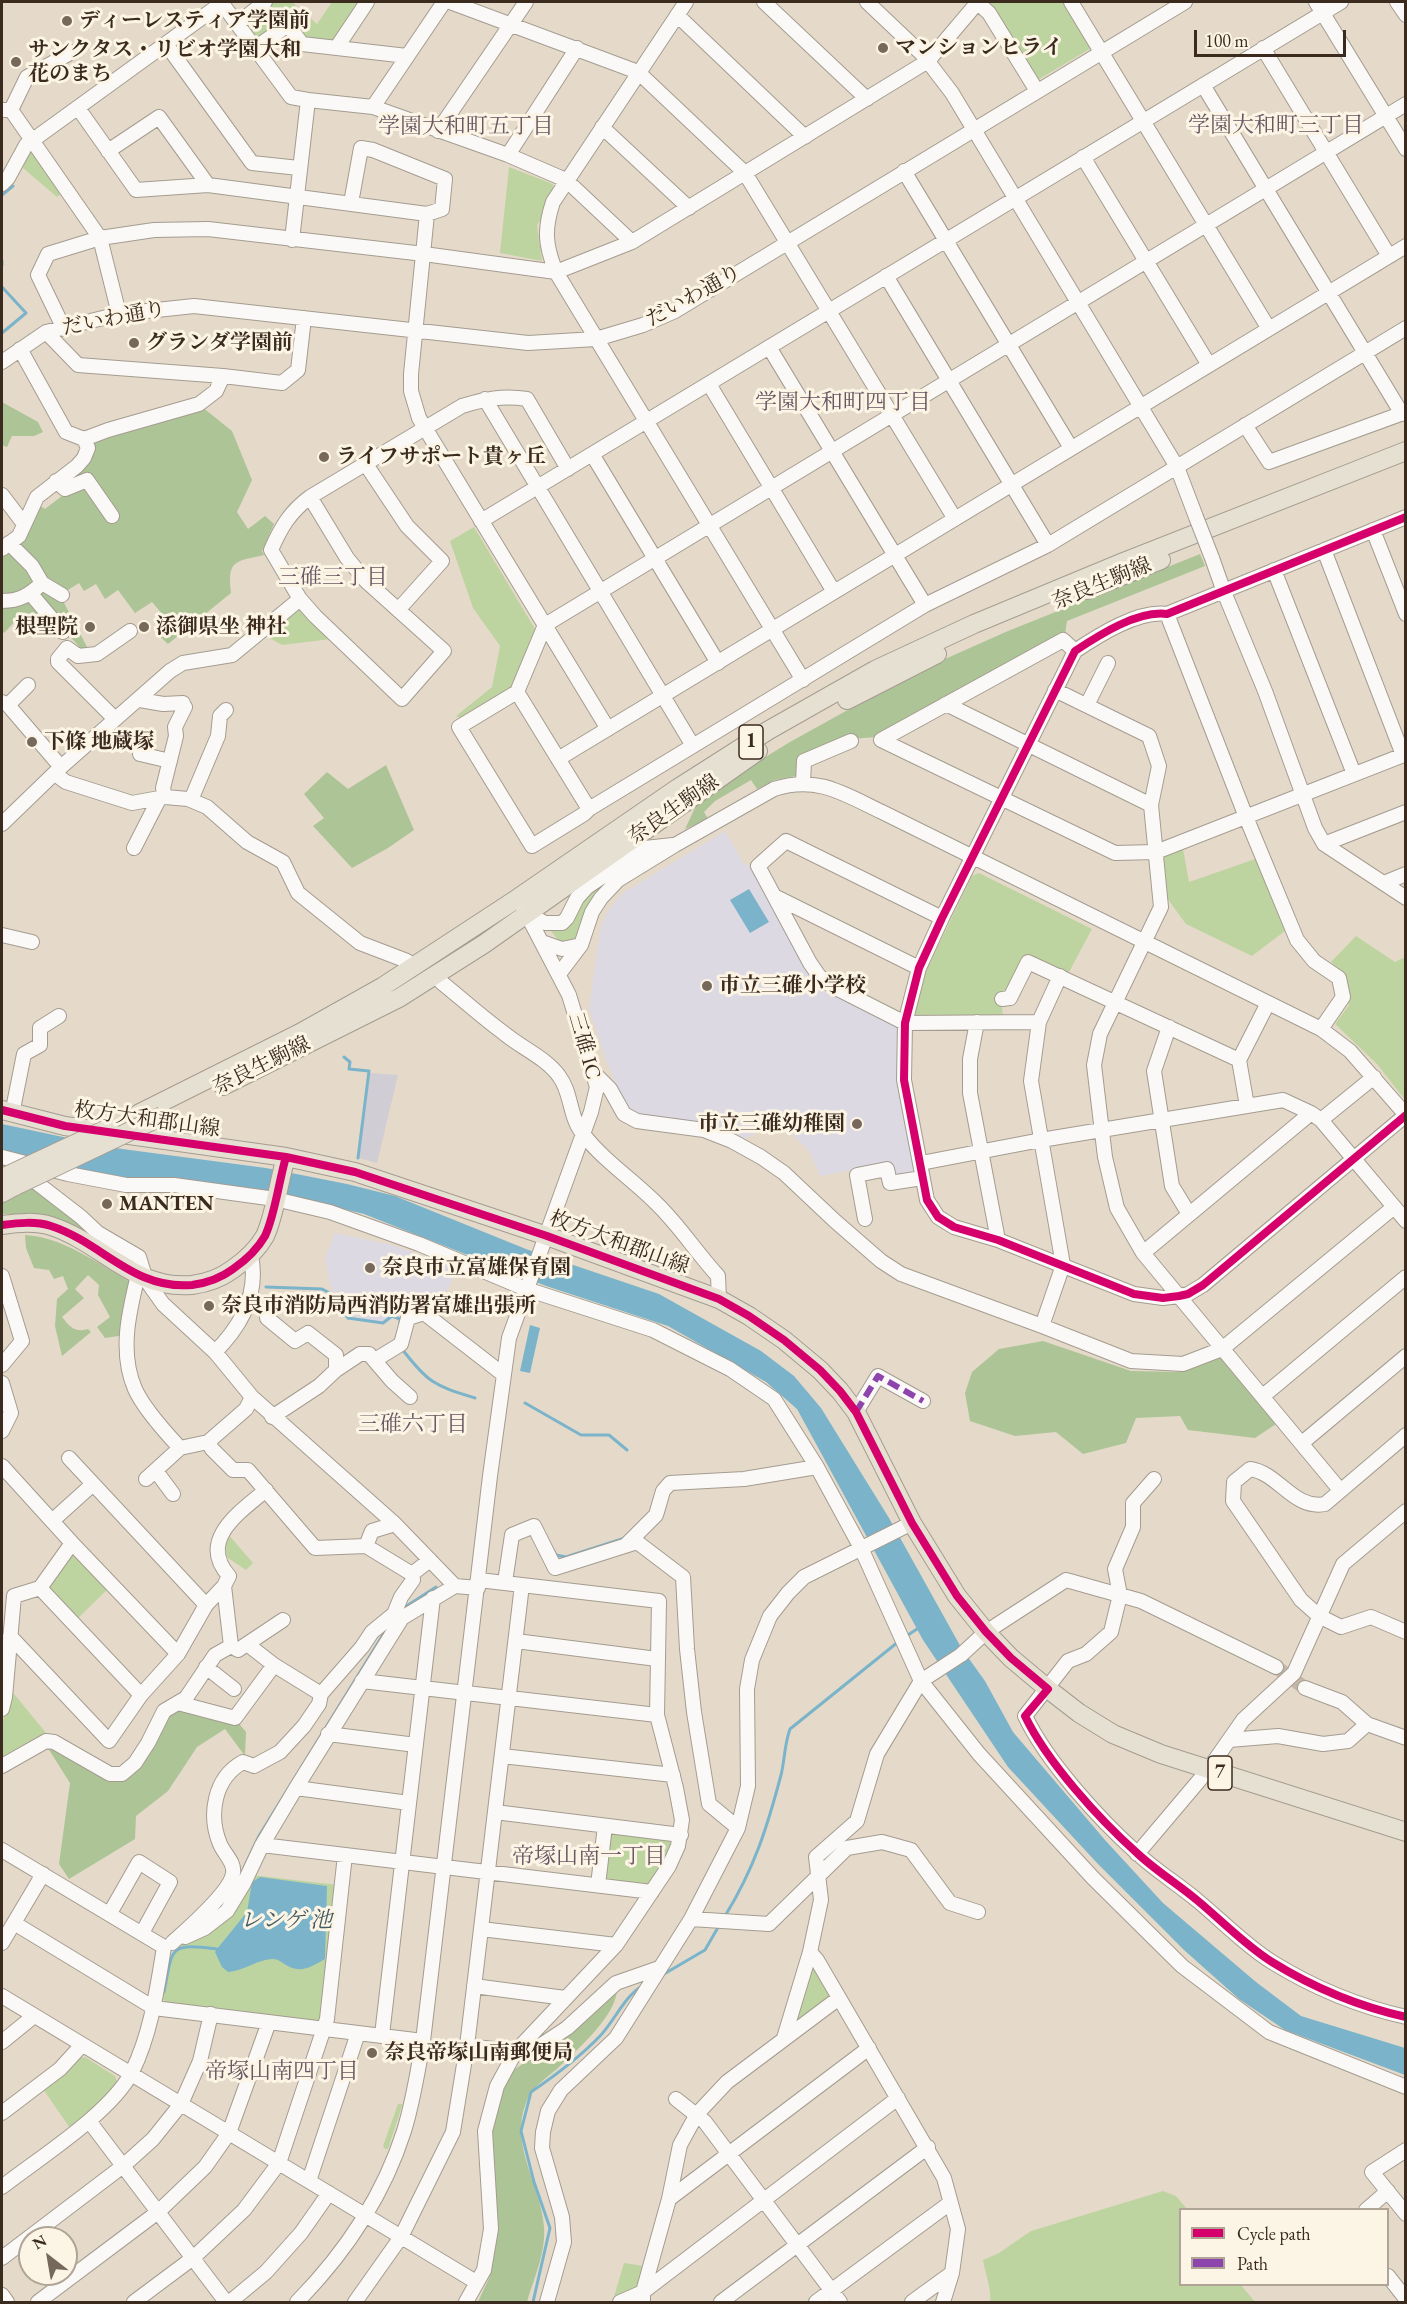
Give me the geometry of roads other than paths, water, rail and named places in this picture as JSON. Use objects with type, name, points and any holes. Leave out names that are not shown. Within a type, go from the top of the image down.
[{"type":"main road","name":"奈良生駒線","points":[[5,1184],[162,1116],[399,998],[484,944],[522,906],[678,788],[769,730],[875,670],[974,624],[1121,563],[1406,451]]},
{"type":"main road","name":"奈良生駒線","points":[[5,1184],[300,1033],[382,987],[522,906],[767,744],[878,683],[986,631],[1406,464]]},
{"type":"main road","name":"枚方大和郡山線","points":[[7,1112],[65,1126],[284,1164],[355,1172],[544,1244],[719,1299],[784,1340],[840,1390],[856,1412],[904,1527],[986,1632],[1011,1658],[1048,1689],[1079,1713],[1113,1734],[1161,1755],[1406,1832]]},
{"type":"main road","points":[[2,1225],[32,1222],[64,1231],[142,1277],[176,1286],[203,1284],[223,1276],[251,1256],[265,1236],[284,1164]]},
{"type":"street","points":[[2,184],[8,178],[26,146],[32,141],[222,2],[291,97],[373,107],[508,155],[566,180],[632,242]]},
{"type":"street","points":[[237,24],[265,2]]},
{"type":"street","points":[[337,47],[368,2]]},
{"type":"street","points":[[373,107],[444,2]]},
{"type":"street","points":[[450,2],[638,72],[745,173],[955,519]]},
{"type":"street","points":[[438,131],[526,2]]},
{"type":"street","points":[[686,2],[553,202],[546,223],[548,252],[556,272],[803,680]]},
{"type":"street","points":[[764,2],[867,99]]},
{"type":"street","points":[[867,2],[928,61],[952,93],[1177,467],[1224,592],[1265,691],[1315,828],[1324,844],[1406,898]]},
{"type":"street","points":[[64,329],[38,275],[48,254],[100,238],[154,230],[208,229],[556,272],[632,242],[928,61],[978,2],[989,13],[1037,91]]},
{"type":"street","points":[[1071,2],[1269,329]]},
{"type":"street","name":"だいわ通り","points":[[2,362],[46,332],[119,314],[194,306],[528,344],[596,339],[643,325],[675,311],[1185,2]]},
{"type":"street","points":[[481,521],[1203,85],[1263,48],[1319,7],[1341,2]]},
{"type":"street","points":[[1397,2],[1406,15]]},
{"type":"street","points":[[1319,7],[1406,149]]},
{"type":"street","points":[[677,15],[805,137]]},
{"type":"street","points":[[255,48],[288,25],[302,44],[408,56]]},
{"type":"street","points":[[166,44],[252,163],[299,168]]},
{"type":"street","points":[[508,155],[577,48]]},
{"type":"street","points":[[1263,48],[1389,256]]},
{"type":"street","points":[[72,52],[27,77],[6,110],[32,141],[100,238],[119,314]]},
{"type":"street","points":[[1203,85],[1404,413],[1269,462],[1245,425]]},
{"type":"street","points":[[292,240],[308,100]]},
{"type":"street","points":[[1406,104],[544,625],[517,693],[459,727],[532,846],[925,605],[1048,545],[1406,328]]},
{"type":"street","points":[[78,108],[136,190],[208,184],[427,214],[442,209],[445,179],[373,150],[361,148],[351,203]]},
{"type":"street","points":[[108,151],[159,117],[208,184]]},
{"type":"street","points":[[602,126],[689,208]]},
{"type":"street","points":[[1083,157],[1209,365]]},
{"type":"street","points":[[904,171],[1071,448]]},
{"type":"street","points":[[427,214],[411,391],[419,418],[608,729]]},
{"type":"street","points":[[558,759],[1406,246]]},
{"type":"street","points":[[886,276],[1048,545]]},
{"type":"street","points":[[46,332],[78,365],[282,383],[298,370],[304,318]]},
{"type":"street","points":[[769,347],[925,605]]},
{"type":"street","points":[[20,349],[66,432],[84,439],[199,404],[216,391],[223,376]]},
{"type":"street","points":[[709,384],[834,592]]},
{"type":"street","points":[[310,497],[347,558],[366,581],[444,651],[402,699],[300,599],[271,550],[282,524],[295,508],[310,497],[462,406],[485,399],[511,396],[527,399],[568,468]]},
{"type":"street","points":[[485,399],[693,746]]},
{"type":"street","points":[[62,595],[42,583],[32,566],[4,546],[19,536],[37,497],[84,458],[88,448],[84,439]]},
{"type":"street","points":[[592,454],[718,663]]},
{"type":"street","points":[[366,463],[407,526],[442,561],[398,610]]},
{"type":"street","points":[[56,481],[64,489],[87,480],[112,516]]},
{"type":"street","points":[[2,495],[24,524]]},
{"type":"street","points":[[560,974],[581,945],[592,912],[601,898],[618,880],[774,789],[789,784],[803,783],[829,786],[972,857],[1144,942],[1321,1029],[1350,1051],[1405,1115],[1203,1285],[1188,1294],[1163,1298],[1134,1294],[998,1240],[954,1227],[939,1217],[927,1200],[904,1080],[905,1023],[920,968],[942,918],[972,857],[1029,745],[1075,651],[1101,633],[1154,612],[1167,614],[1406,517]]},
{"type":"street","points":[[1373,530],[1406,614]]},
{"type":"street","points":[[1075,651],[1063,640],[881,740],[1001,800],[1115,853],[1156,852],[1404,754],[1324,550]]},
{"type":"street","points":[[1274,570],[1354,774]]},
{"type":"street","points":[[2,601],[16,601],[24,595],[31,594],[42,583]]},
{"type":"street","points":[[31,594],[63,632]]},
{"type":"street","points":[[2,824],[115,719],[183,663],[232,655],[300,599]]},
{"type":"street","points":[[1167,614],[1246,817],[1297,940],[1314,961],[1339,978],[1344,997],[1321,1029]]},
{"type":"street","points":[[115,719],[58,662],[58,658],[68,648],[78,656],[97,654],[130,631]]},
{"type":"street","points":[[1087,705],[1108,663]]},
{"type":"street","points":[[28,685],[5,703],[66,782],[132,803],[162,798],[191,800],[207,807],[247,842],[283,862],[298,893],[360,943],[407,961]]},
{"type":"street","points":[[1055,690],[1149,736],[1159,766],[1151,805],[1161,908],[1100,1034],[1094,1065],[1105,1157],[1117,1208],[1143,1252],[1340,1490]]},
{"type":"street","points":[[517,693],[589,809]]},
{"type":"street","points":[[134,849],[162,798],[176,736],[175,728],[184,705],[140,700]]},
{"type":"street","points":[[946,705],[1151,805]]},
{"type":"street","points":[[191,800],[218,736],[220,716],[226,710]]},
{"type":"street","points":[[803,783],[804,761],[850,741]]},
{"type":"street","points":[[140,754],[170,761]]},
{"type":"street","points":[[1324,844],[1406,812]]},
{"type":"street","points":[[942,918],[786,840],[758,866],[810,963],[819,976],[832,986],[905,1023],[1039,1022]]},
{"type":"street","points":[[522,906],[545,923],[562,923],[581,892],[606,874],[645,848],[675,845]]},
{"type":"street","points":[[1384,883],[1406,874]]},
{"type":"street","points":[[774,896],[920,968]]},
{"type":"street","name":"三碓 IC","points":[[297,2302],[342,2252],[366,2215],[404,2132],[423,2041],[509,1338],[583,1135],[597,1087],[569,995],[560,974],[522,906]]},
{"type":"street","points":[[2,935],[32,942]]},
{"type":"street","points":[[542,942],[562,949],[581,945]]},
{"type":"street","points":[[1002,999],[1010,998],[1028,962],[1239,1060]]},
{"type":"street","points":[[1042,1326],[1063,1265],[1031,1081],[1039,1022],[1060,976]]},
{"type":"street","points":[[441,982],[505,1034],[546,1063],[560,1077],[569,1099],[574,1122],[583,1135],[598,1152],[656,1202],[674,1222],[696,1252],[718,1276],[719,1299]]},
{"type":"street","points":[[1247,1106],[1239,1060],[1268,1003]]},
{"type":"street","points":[[7,1112],[24,1054],[39,1045],[40,1028],[43,1024],[59,1016]]},
{"type":"street","points":[[977,1022],[970,1059],[970,1093],[998,1240]]},
{"type":"street","points":[[1169,1027],[1154,1071],[1172,1186],[1189,1214]]},
{"type":"street","points":[[594,1073],[610,1089],[624,1114],[637,1121],[704,1130],[732,1141],[761,1157],[784,1173],[834,1221],[881,1261],[901,1274],[1131,1361],[1183,1364],[1222,1349],[1394,1207]]},
{"type":"street","points":[[1143,1252],[1316,1116],[1374,1077]]},
{"type":"street","points":[[921,1163],[1041,1140],[1283,1100],[1316,1116],[1406,1221]]},
{"type":"street","points":[[2,1157],[68,1174],[126,1185],[174,1185],[276,1196],[330,1212],[408,1240],[527,1288],[653,1330],[730,1369],[774,1398],[866,1546],[925,1678],[987,1762],[1093,1878],[1182,1966],[1269,2032],[1406,2087]]},
{"type":"street","points":[[865,1219],[857,1175],[887,1169],[890,1183],[922,1178]]},
{"type":"street","points":[[2,1171],[37,1183],[98,1233],[139,1257],[142,1277],[126,1336],[128,1365],[135,1390],[165,1432],[180,1448]]},
{"type":"street","points":[[215,1352],[232,1335],[250,1300],[253,1265],[251,1256]]},
{"type":"street","points":[[2,1276],[21,1341],[2,1365]]},
{"type":"street","points":[[142,1277],[163,1304],[215,1352],[252,1397],[272,1417],[394,1524],[455,1586]]},
{"type":"street","points":[[1263,1396],[1406,1277]]},
{"type":"street","points":[[375,1360],[401,1344],[408,1318],[424,1313],[504,1375]]},
{"type":"street","points":[[267,1318],[295,1341],[308,1334],[336,1355],[336,1370]]},
{"type":"street","points":[[272,1417],[319,1386],[336,1370],[360,1354],[369,1354],[392,1381],[410,1396]]},
{"type":"street","points":[[1302,1443],[1406,1356]]},
{"type":"street","points":[[856,1412],[878,1376],[923,1401]]},
{"type":"street","points":[[2,1383],[11,1413],[2,1431]]},
{"type":"street","points":[[173,1494],[151,1475],[180,1448],[208,1442],[246,1409],[252,1397]]},
{"type":"street","points":[[1406,1435],[1324,1504],[1315,1505],[1302,1502],[1261,1471],[1250,1469],[1234,1482],[1233,1502],[1301,1600],[1319,1616],[1341,1627],[1371,1617],[1406,1632]]},
{"type":"street","points":[[2,1850],[142,1933],[168,1945],[205,1928],[227,1911],[244,1883],[262,1845],[398,1616],[401,1598],[413,1580],[412,1574],[366,1546],[315,1548],[249,1470],[233,1470],[208,1442]]},
{"type":"street","points":[[69,1458],[206,1605]]},
{"type":"street","points":[[2,1466],[178,1654]]},
{"type":"street","points":[[624,1546],[656,1515],[663,1491],[670,1483],[744,1479],[817,1467]]},
{"type":"street","points":[[1154,1479],[1133,1503],[1133,1527],[1114,1569],[1120,1595],[1111,1632],[1086,1654],[1068,1661],[1025,1716],[1030,1728],[1059,1768],[1137,1854],[1196,1899],[1270,1961],[1329,1994],[1372,2009],[1406,2017]]},
{"type":"street","points":[[52,1521],[93,1484]]},
{"type":"street","points":[[10,1636],[109,1741],[141,1695],[178,1654],[206,1605],[224,1586],[229,1576],[220,1562],[218,1543],[221,1532],[266,1490]]},
{"type":"street","points":[[1137,1854],[1208,1770],[1243,1720],[1294,1673],[1343,1563],[1406,1511]]},
{"type":"street","points":[[366,1546],[372,1531],[394,1524]]},
{"type":"street","points":[[505,1582],[512,1535],[534,1526],[555,1568],[637,1542],[683,1577],[693,1702],[709,1804],[738,1828]]},
{"type":"street","points":[[547,2302],[564,2242],[562,2217],[542,2148],[548,2111],[561,2090],[616,2038],[691,1919],[738,1828],[748,1786],[747,1689],[752,1660],[761,1635],[770,1616],[804,1577],[904,1527]]},
{"type":"street","points":[[2,1709],[14,1596],[40,1588],[72,1543]]},
{"type":"street","points":[[412,1574],[430,1560]]},
{"type":"street","points":[[784,2038],[810,1952],[821,1900],[816,1857],[857,1821],[877,1754],[925,1678],[962,1655],[986,1632],[1066,1580],[1141,1600],[1276,1667]]},
{"type":"street","points":[[2,2187],[89,2121],[111,2101],[131,2074],[145,2040],[168,1945],[208,1910],[233,1873],[231,1862],[220,1844],[213,1810],[221,1787],[233,1768],[243,1762],[254,1766],[280,1752],[304,1726],[319,1704],[321,1694],[362,1647],[372,1632],[455,1586],[505,1582],[522,1586],[659,1601],[657,1715],[682,1820],[681,1835],[669,1866],[616,1945],[516,2051],[497,2086],[485,2131],[491,2229],[484,2270],[466,2302]]},
{"type":"street","points":[[224,1586],[231,1646]]},
{"type":"street","points":[[363,2299],[401,2237],[453,2132],[467,2046],[522,1586]]},
{"type":"street","points":[[40,1588],[141,1695]]},
{"type":"street","points":[[382,2035],[433,1598]]},
{"type":"street","points":[[231,1646],[238,1650],[283,1620]]},
{"type":"street","points":[[516,1641],[657,1659]]},
{"type":"street","points":[[247,1644],[274,1665],[321,1694]]},
{"type":"street","points":[[2,1766],[46,1742],[54,1742],[110,1774],[122,1774],[135,1762],[164,1712],[186,1698],[215,1655],[231,1646]]},
{"type":"street","points":[[178,1703],[235,1718],[274,1665]]},
{"type":"street","points":[[206,1667],[234,1689]]},
{"type":"street","points":[[362,1680],[657,1715]]},
{"type":"street","points":[[1305,1688],[1342,1702],[1366,1724],[1406,1738]]},
{"type":"street","points":[[1229,1740],[1278,1737],[1323,1744],[1348,1741],[1366,1724]]},
{"type":"street","points":[[328,1734],[416,1745]]},
{"type":"street","points":[[502,1756],[673,1775]]},
{"type":"street","points":[[296,1788],[409,1803]]},
{"type":"street","points":[[495,1812],[681,1835]]},
{"type":"street","points":[[598,1886],[605,1826]]},
{"type":"street","points":[[691,1919],[769,1924],[818,1874],[848,1848],[882,1842],[911,1850],[950,1903],[978,1912]]},
{"type":"street","points":[[262,1845],[652,1892]]},
{"type":"street","points":[[134,2302],[193,2259],[243,2211],[279,2163],[324,2029],[345,1855]]},
{"type":"street","points":[[110,1913],[139,1862],[170,1882],[142,1933]]},
{"type":"street","points":[[2,1943],[43,1874]]},
{"type":"street","points":[[14,1923],[154,2008],[423,2041]]},
{"type":"street","points":[[481,1929],[616,1945]]},
{"type":"street","points":[[810,1952],[817,1960],[928,2147],[944,2178],[958,2229],[952,2273],[943,2302]]},
{"type":"street","points":[[467,2046],[529,2053],[567,2028],[616,1983],[659,1968]]},
{"type":"street","points":[[474,1986],[565,1998]]},
{"type":"street","points":[[2,1996],[476,2282]]},
{"type":"street","points":[[643,2297],[669,2199],[680,2145],[697,2114],[727,2082],[839,1998]]},
{"type":"street","points":[[2,2258],[123,2166],[153,2139],[181,2104],[200,2061],[211,2014]]},
{"type":"street","points":[[2,2042],[34,2016]]},
{"type":"street","points":[[38,2302],[158,2212],[205,2167],[229,2133],[269,2022]]},
{"type":"street","points":[[309,2181],[358,2033]]},
{"type":"street","points":[[2,2113],[60,2069],[82,2044]]},
{"type":"street","points":[[669,2199],[869,2048]]},
{"type":"street","points":[[620,2302],[643,2297],[763,2199],[898,2098]]},
{"type":"street","points":[[676,2099],[697,2114],[840,2302]]},
{"type":"street","points":[[89,2121],[228,2302],[266,2272],[301,2232],[328,2193]]},
{"type":"street","points":[[721,2302],[928,2147]]},
{"type":"street","points":[[1406,2150],[1372,2172],[1406,2214]]},
{"type":"street","points":[[1368,2208],[1388,2191]]},
{"type":"street","points":[[816,2302],[950,2203]]},
{"type":"street","points":[[912,2302],[952,2273]]},
{"type":"street","points":[[1389,2277],[1406,2299]]},
{"type":"street","points":[[2,2295],[7,2302]]},
{"type":"water","points":[[749,889],[769,922],[750,933],[730,900]]},
{"type":"water","points":[[2,1124],[115,1148],[266,1168],[395,1196],[526,1249],[659,1294],[761,1351],[794,1376],[821,1408],[889,1518],[962,1649],[985,1681],[1013,1732],[1105,1840],[1163,1903],[1256,1982],[1301,2016],[1405,2048],[1405,2075],[1285,2030],[1239,1999],[1184,1950],[1097,1863],[1008,1767],[923,1640],[797,1409],[766,1382],[668,1326],[546,1286],[364,1214],[265,1190],[141,1180],[81,1171],[2,1150]]},
{"type":"water","points":[[530,1325],[540,1328],[530,1373],[520,1371]]},
{"type":"water","name":"レンゲ 池","points":[[260,1877],[327,1886],[325,1959],[301,1969],[291,1968],[273,1959],[228,1972],[222,1967],[215,1952],[247,1912],[252,1882]]},
{"type":"waterway","points":[[2,195],[13,186]]},
{"type":"waterway","points":[[2,287],[26,313],[2,333]]},
{"type":"waterway","points":[[344,1057],[350,1062],[349,1069],[369,1071],[358,1158]]},
{"type":"waterway","points":[[266,1287],[322,1289],[328,1292],[348,1318],[383,1323],[392,1316],[400,1319],[400,1323]]},
{"type":"waterway","points":[[402,1349],[419,1370],[433,1382],[475,1398]]},
{"type":"waterway","points":[[525,1403],[581,1435],[609,1435],[627,1450]]},
{"type":"waterway","points":[[551,1546],[556,1555],[566,1557],[625,1538]]},
{"type":"waterway","points":[[402,1609],[436,1587]]},
{"type":"waterway","points":[[244,1868],[259,1836],[389,1625]]},
{"type":"waterway","points":[[905,1637],[920,1627]]},
{"type":"waterway","points":[[725,1916],[744,1882],[765,1831],[781,1775],[790,1729],[898,1642]]},
{"type":"waterway","points":[[664,1974],[705,1950],[720,1924]]},
{"type":"waterway","points":[[164,1992],[169,1965],[175,1951],[189,1947],[217,1949]]},
{"type":"waterway","points":[[533,2302],[550,2228],[534,2182],[521,2131],[531,2092],[567,2066],[592,2044],[630,1996],[642,1986]]},
{"type":"tunnel","points":[[1276,1667],[1305,1688]]},
{"type":"place","name":"ディーレスティア学園前","points":[[67,21]]},
{"type":"place","name":"マンションヒライ","points":[[883,48]]},
{"type":"place","name":"サンクタス・リビオ学園大和 花のまち","points":[[16,62]]},
{"type":"place","name":"グランダ学園前","points":[[134,343]]},
{"type":"place","name":"ライフサポート貴ヶ丘","points":[[324,457]]},
{"type":"place","name":"根聖院","points":[[90,627]]},
{"type":"place","name":"添御県坐 神社","points":[[144,627]]},
{"type":"place","name":"下條 地蔵塚","points":[[32,742]]},
{"type":"place","name":"市立三碓小学校","points":[[707,986]]},
{"type":"place","name":"市立三碓幼稚園","points":[[857,1124]]},
{"type":"place","name":"MANTEN","points":[[107,1204]]},
{"type":"place","name":"奈良市立富雄保育園","points":[[370,1268]]},
{"type":"place","name":"奈良市消防局西消防署富雄出張所","points":[[209,1306]]},
{"type":"place","name":"奈良帝塚山南郵便局","points":[[372,2053]]},
{"type":"district","name":"学園大和町三丁目","points":[[1276,126]]},
{"type":"district","name":"学園大和町五丁目","points":[[466,127]]},
{"type":"district","name":"学園大和町四丁目","points":[[843,403]]},
{"type":"district","name":"三碓三丁目","points":[[333,578]]},
{"type":"district","name":"三碓六丁目","points":[[413,1425]]},
{"type":"district","name":"帝塚山南一丁目","points":[[589,1857]]},
{"type":"district","name":"帝塚山南四丁目","points":[[282,2072]]}]
